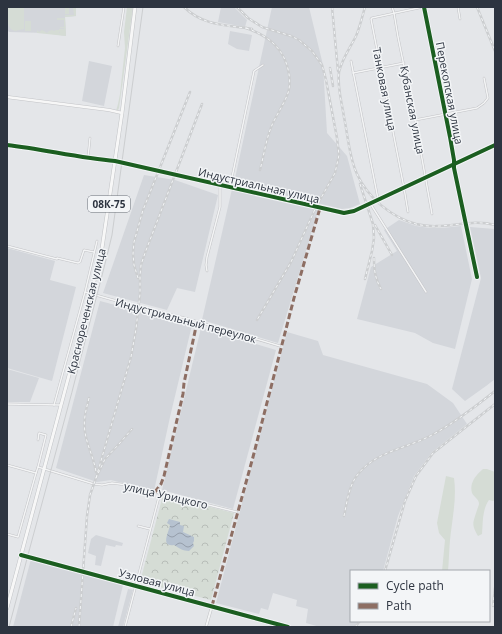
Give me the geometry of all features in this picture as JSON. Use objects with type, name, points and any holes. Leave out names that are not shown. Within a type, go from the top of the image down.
[{"type":"main road","name":"Краснореченская улица","points":[[7,608],[101,255],[122,113],[135,7]]},
{"type":"main road","points":[[7,96],[122,113]]},
{"type":"street","points":[[118,46],[124,7]]},
{"type":"street","name":"Кубанская улица","points":[[392,7],[432,214]]},
{"type":"street","name":"Танковая улица","points":[[408,212],[371,19],[423,7]]},
{"type":"street","name":"Перекопская улица","points":[[423,7],[446,114],[454,164],[477,277]]},
{"type":"street","points":[[458,7],[460,19]]},
{"type":"street","points":[[351,61],[378,199]]},
{"type":"street","points":[[353,74],[404,63]]},
{"type":"street","points":[[230,187],[254,71],[263,65]]},
{"type":"street","points":[[415,120],[475,109],[484,103],[488,96],[484,78]]},
{"type":"street","points":[[88,158],[90,138]]},
{"type":"street","name":"Индустриальная улица","points":[[7,145],[115,161],[320,208],[348,213],[495,145]]},
{"type":"street","points":[[207,271],[207,258],[220,207],[220,185]]},
{"type":"street","points":[[370,203],[426,292]]},
{"type":"street","points":[[54,405],[85,292],[97,241]]},
{"type":"street","points":[[7,246],[78,263],[80,262],[84,250],[95,253]]},
{"type":"street","name":"Индустриальный переулок","points":[[85,292],[138,308],[185,318],[280,346]]},
{"type":"street","points":[[7,404],[62,405]]},
{"type":"street","points":[[7,534],[18,537],[46,435],[39,433],[38,440]]},
{"type":"street","points":[[7,465],[36,473]]},
{"type":"street","name":"улица Урицкого","points":[[38,467],[94,484],[102,485],[112,483],[127,485],[237,512]]},
{"type":"street","points":[[126,627],[160,493]]},
{"type":"street","points":[[138,526],[150,529]]},
{"type":"street","name":"Узловая улица","points":[[21,554],[288,627]]},
{"type":"street","points":[[206,627],[212,606]]},
{"type":"shaded area","points":[[7,7],[76,7],[76,16],[65,17],[66,36],[46,33],[9,32],[7,30]]},
{"type":"shaded area","points":[[221,7],[234,7],[247,20],[245,27],[218,22]]},
{"type":"shaded area","points":[[272,7],[309,7],[323,65],[327,133],[347,156],[360,204],[342,209],[234,183]]},
{"type":"shaded area","points":[[230,31],[252,35],[249,51],[237,49],[228,44]]},
{"type":"shaded area","points":[[89,61],[112,66],[104,106],[82,101]]},
{"type":"shaded area","points":[[144,175],[175,180],[218,195],[195,292],[177,288],[167,310],[103,293]]},
{"type":"shaded area","points":[[232,189],[319,208],[278,343],[202,320]]},
{"type":"shaded area","points":[[399,220],[416,226],[429,228],[461,226],[472,279],[455,349],[433,343],[415,333],[357,319],[371,267],[397,251],[384,230]]},
{"type":"shaded area","points":[[470,227],[495,229],[495,379],[465,401],[452,389],[481,278]]},
{"type":"shaded area","points":[[7,248],[55,261],[50,280],[76,287],[52,381],[7,368]]},
{"type":"shaded area","points":[[100,301],[192,325],[154,491],[111,480],[97,482],[56,468]]},
{"type":"shaded area","points":[[201,328],[276,350],[233,509],[162,490]]},
{"type":"shaded area","points":[[287,332],[318,341],[323,355],[427,384],[453,403],[467,424],[432,452],[414,476],[398,516],[383,570],[350,570],[350,622],[357,622],[354,627],[320,627],[306,623],[308,609],[296,606],[297,600],[273,593],[268,610],[261,608],[259,614],[216,603]]},
{"type":"shaded area","points":[[7,369],[39,378],[30,402],[7,402]]},
{"type":"shaded area","points":[[96,535],[123,543],[122,546],[116,545],[115,547],[106,545],[101,566],[95,565],[96,556],[88,553],[91,539]]},
{"type":"shaded area","points":[[31,559],[123,585],[113,627],[13,627]]},
{"type":"shaded area","points":[[128,589],[133,590],[123,627],[118,627]]},
{"type":"green space","points":[[8,7],[24,7],[24,29],[15,31],[10,27],[8,24]]},
{"type":"green space","points":[[65,7],[76,7],[76,16],[65,17],[65,15],[74,15],[73,8],[69,8],[69,14],[65,14]]},
{"type":"green space","points":[[127,7],[133,7],[119,108],[116,111],[120,94],[125,48],[124,32]]},
{"type":"green space","points":[[65,17],[66,36],[37,33],[37,30],[39,32],[42,30],[47,33],[52,30],[64,29],[60,27],[64,27],[64,20],[57,20],[57,18]]},
{"type":"green space","points":[[25,21],[31,21],[31,31],[25,31]]},
{"type":"green space","points":[[483,469],[495,472],[495,500],[489,500],[485,508],[482,534],[478,536],[474,529],[473,523],[479,502],[472,493],[471,486]]},
{"type":"green space","points":[[446,476],[454,478],[454,509],[448,570],[442,570],[445,540],[439,533],[437,523]]},
{"type":"green space","points":[[163,495],[234,513],[211,600],[140,582]]},
{"type":"water","points":[[169,519],[180,522],[180,525],[184,526],[183,532],[194,537],[194,546],[189,551],[167,544],[166,538],[170,525],[167,523]]},
{"type":"tram line","points":[[9,627],[72,392],[112,235],[143,7]]},
{"type":"railway","points":[[184,7],[199,18],[216,24],[252,29]]},
{"type":"railway","points":[[237,7],[248,18],[262,27],[299,40],[312,51],[322,65],[339,155],[335,173],[316,207],[291,262],[257,320]]},
{"type":"railway","points":[[332,7],[338,71]]},
{"type":"railway","points":[[365,7],[357,33],[339,72],[340,95],[350,154],[354,167],[362,183],[367,191],[381,205],[398,217],[416,224],[426,226],[476,223],[495,225]]},
{"type":"railway","points":[[477,7],[495,51]]},
{"type":"railway","points":[[246,28],[269,39],[275,45],[284,57],[289,76],[288,93],[270,130],[260,170]]},
{"type":"railway","points":[[330,68],[333,86]]},
{"type":"railway","points":[[138,278],[134,265],[134,242],[143,210],[190,92]]},
{"type":"railway","points":[[96,478],[131,357],[140,294],[141,265],[202,104]]},
{"type":"railway","points":[[360,184],[373,224],[374,238],[365,279]]},
{"type":"railway","points":[[375,225],[392,255]]},
{"type":"railway","points":[[374,258],[375,274],[381,289]]},
{"type":"railway","points":[[344,516],[353,482],[366,466],[384,455],[432,435],[495,391]]},
{"type":"railway","points":[[89,398],[84,428],[96,472]]},
{"type":"railway","points":[[385,570],[405,501],[416,476],[433,453],[495,404]]},
{"type":"railway","points":[[79,627],[87,516],[90,495],[105,459],[132,429]]},
{"type":"railway","points":[[493,606],[495,588]]},
{"type":"railway","points":[[71,627],[76,608]]},
{"type":"railway","points":[[355,627],[359,622]]},
{"type":"marked path","points":[[212,606],[253,457],[294,298],[320,208]]},
{"type":"marked path","points":[[155,492],[161,484],[164,476],[183,394],[197,322]]},
{"type":"cycle path","points":[[424,7],[450,137],[454,168],[477,277]]},
{"type":"cycle path","points":[[7,145],[115,161],[344,213],[354,211],[495,145]]},
{"type":"cycle path","points":[[21,555],[288,627]]}]
